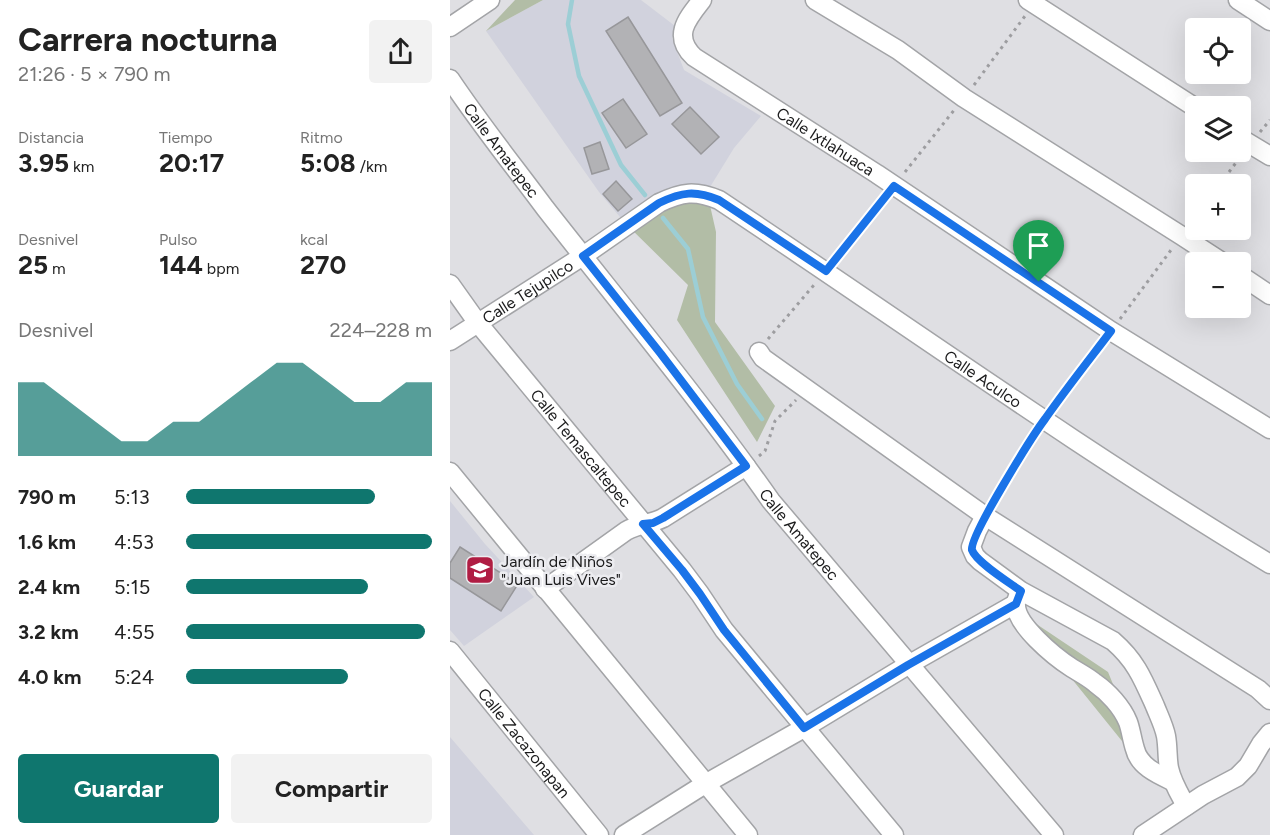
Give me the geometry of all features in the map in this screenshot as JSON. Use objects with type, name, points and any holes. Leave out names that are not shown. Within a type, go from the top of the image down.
[{"type":"street","points":[[450,27],[490,0]]},
{"type":"street","name":"Calle Ixtlahuaca","points":[[702,0],[685,24],[683,40],[694,57],[877,174],[1111,331],[1270,429]]},
{"type":"street","points":[[814,0],[898,50],[964,98],[1207,252]]},
{"type":"street","points":[[1028,0],[1185,101]]},
{"type":"street","points":[[1238,0],[1270,21]]},
{"type":"street","name":"Calle Amatepec","points":[[450,79],[475,117],[661,354],[771,501],[1054,835]]},
{"type":"street","points":[[1251,145],[1270,156]]},
{"type":"street","name":"Calle Tejupilco","points":[[450,341],[583,256],[659,203],[672,196],[697,193]]},
{"type":"street","name":"Calle Aculco","points":[[697,193],[719,200],[1044,420],[1190,516],[1270,564]]},
{"type":"street","points":[[1251,282],[1270,295]]},
{"type":"street","name":"Calle Temascaltepec","points":[[450,284],[477,322],[682,570],[724,630],[894,835]]},
{"type":"street","points":[[759,352],[763,358],[807,390],[985,516],[1268,697]]},
{"type":"street","points":[[545,589],[626,531],[663,518],[746,466]]},
{"type":"street","points":[[450,472],[748,835]]},
{"type":"street","points":[[985,516],[972,544],[973,552],[980,561],[1018,597],[1113,641],[1126,652],[1140,673],[1164,727],[1172,781],[1186,806]]},
{"type":"street","points":[[624,835],[1018,597]]},
{"type":"street","points":[[1018,597],[1018,615],[1022,623],[1071,668],[1096,683],[1120,708],[1127,720],[1139,759],[1155,772],[1172,781]]},
{"type":"street","name":"Calle Zacazonapan","points":[[450,652],[598,835]]},
{"type":"street","points":[[1143,835],[1186,806],[1237,777],[1243,772],[1270,733]]},
{"type":"path","points":[[759,352],[894,186]]},
{"type":"path","points":[[985,516],[1044,420],[1182,236]]},
{"type":"path","points":[[746,466],[765,451],[775,421],[807,390]]},
{"type":"shaded area","points":[[543,0],[641,0],[679,29],[672,38],[684,70],[761,116],[734,148],[707,192],[625,223],[599,192],[486,31]]},
{"type":"shaded area","name":"Jardín de Niños \"Juan Luis Vives\"","points":[[450,501],[485,544],[534,597],[464,646],[450,630]]},
{"type":"shaded area","points":[[450,737],[534,835],[450,835]]},
{"type":"green space","points":[[515,0],[543,0],[486,31]]},
{"type":"green space","points":[[707,192],[716,232],[715,322],[775,406],[757,442],[677,320],[688,285],[625,223]]},
{"type":"green space","points":[[1017,611],[1108,672],[1151,777]]},
{"type":"building","points":[[628,17],[682,103],[660,116],[606,31]]},
{"type":"building","points":[[623,99],[647,134],[626,148],[602,113]]},
{"type":"building","points":[[690,107],[719,137],[701,154],[672,124]]},
{"type":"building","points":[[600,142],[609,169],[592,174],[584,148]]},
{"type":"building","points":[[616,181],[632,199],[618,211],[603,194]]},
{"type":"building","points":[[460,547],[518,584],[501,611],[450,578],[450,563]]},
{"type":"waterway","points":[[572,0],[568,24],[579,76],[621,165],[645,195]]},
{"type":"waterway","points":[[663,218],[688,249],[703,317],[737,384],[762,419]]},
{"type":"place","name":"Jardín de Niños \"Juan Luis Vives\"","points":[[480,570]]},
{"type":"route","points":[[894,186],[1039,282],[1111,331],[1044,420],[985,516],[972,544],[971,548],[980,561],[1021,591],[1016,604],[908,665],[804,728],[724,630],[682,570],[643,524],[653,523],[663,518],[746,466],[583,256],[659,203],[672,196],[697,193],[719,200],[826,271],[894,186]]}]
